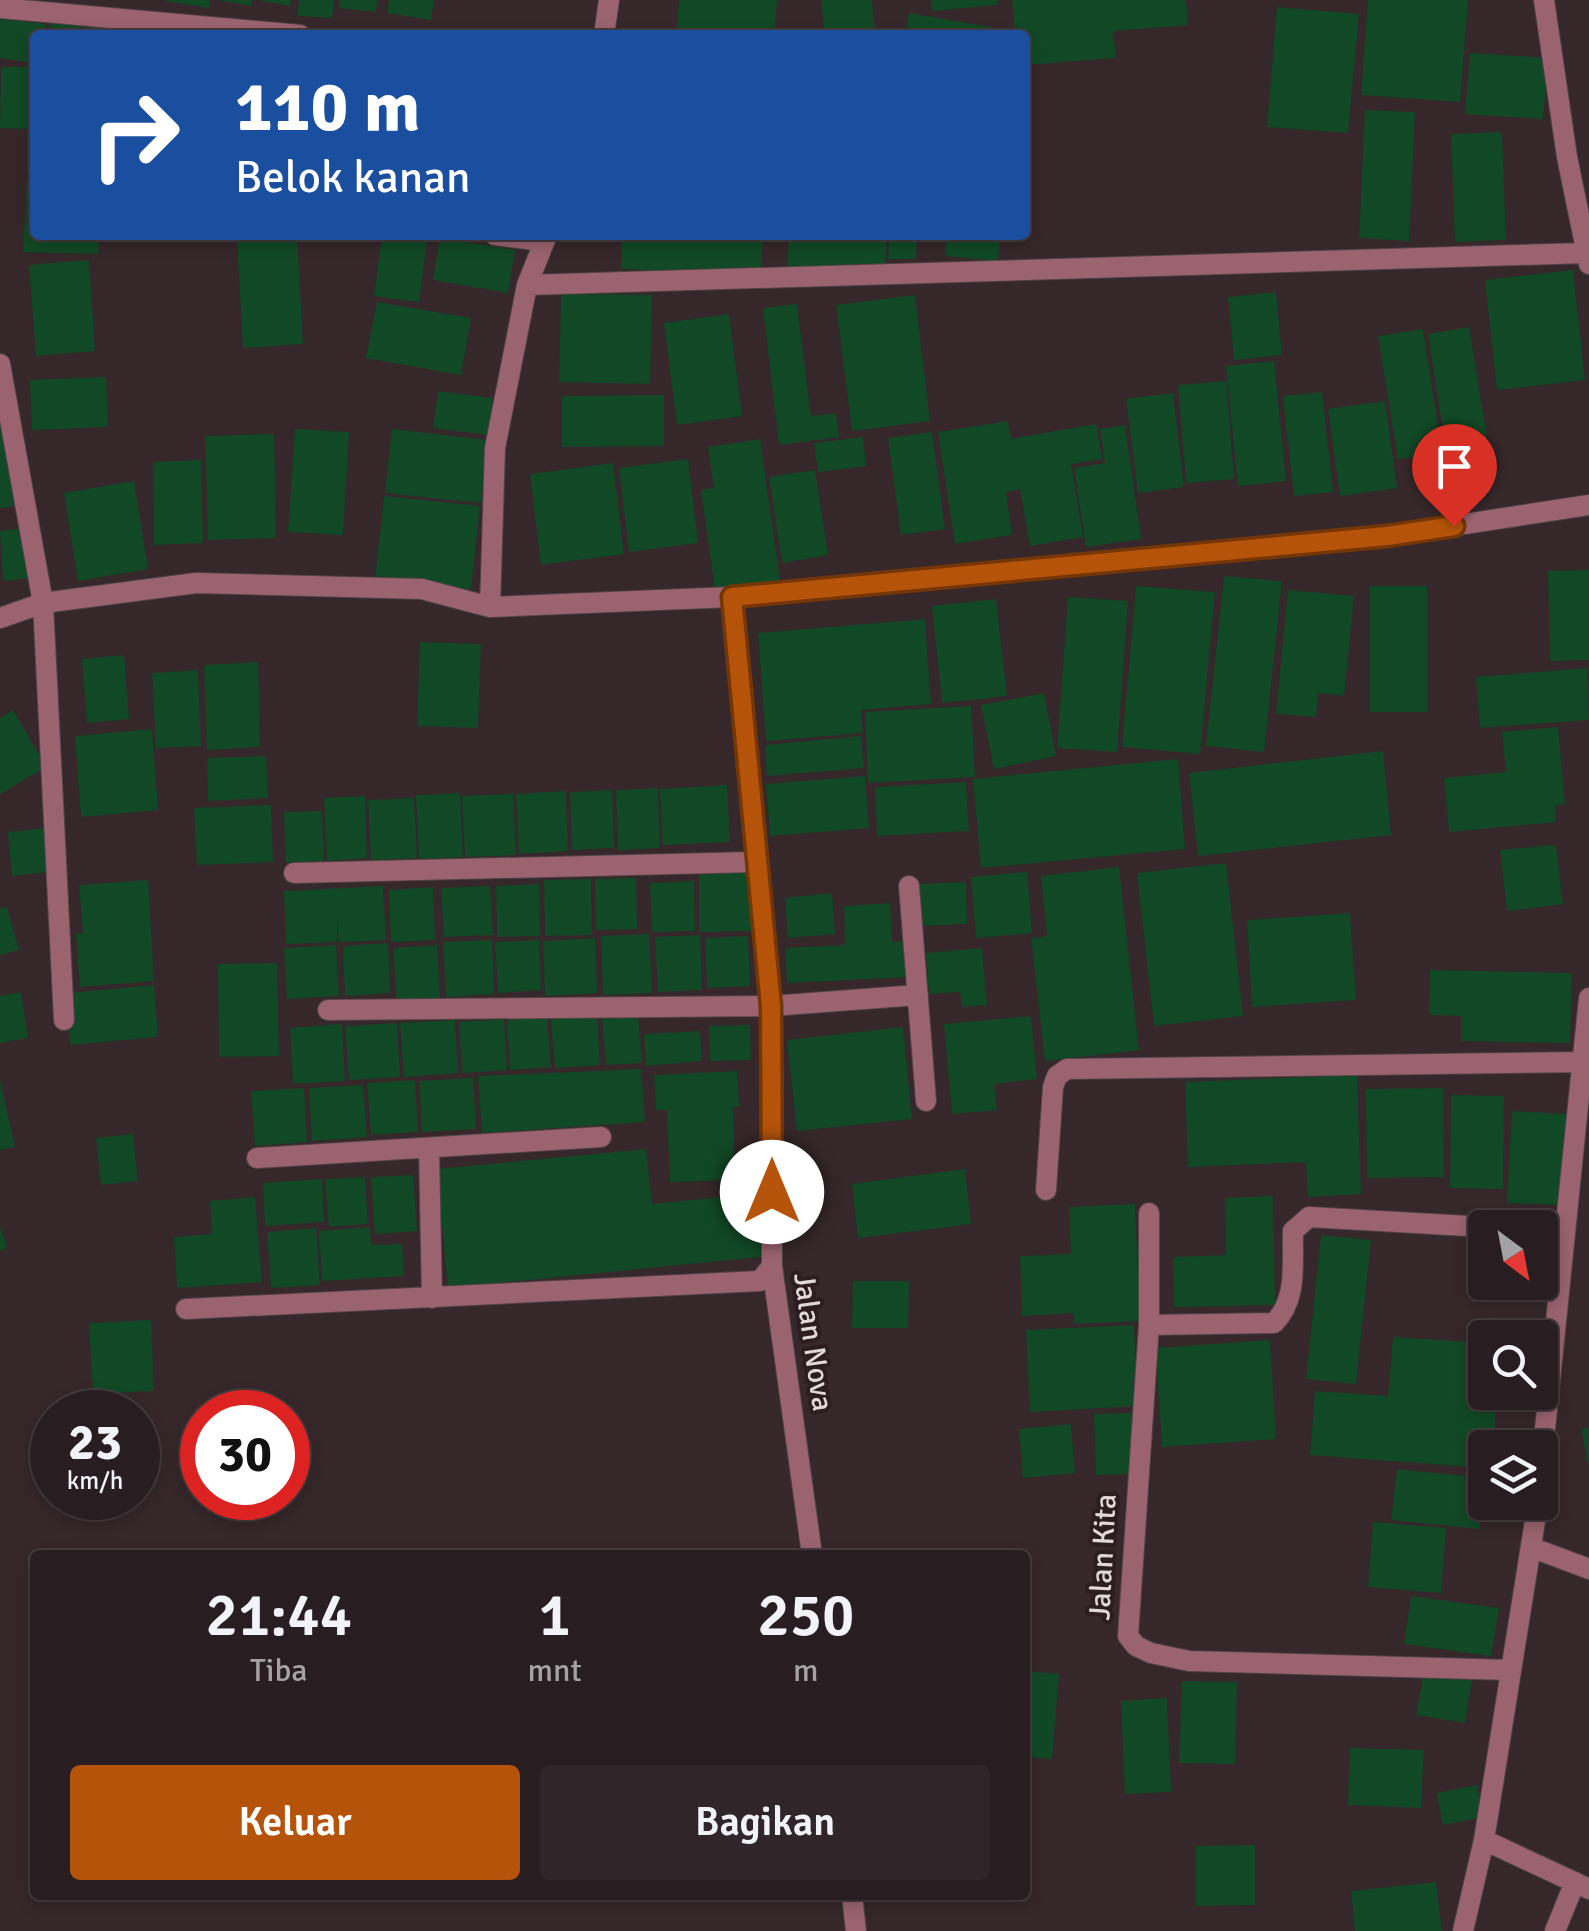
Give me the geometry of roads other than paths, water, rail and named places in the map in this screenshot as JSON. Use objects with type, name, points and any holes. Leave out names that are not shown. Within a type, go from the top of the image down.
[{"type":"street","points":[[605,30],[609,0]]},
{"type":"street","points":[[527,285],[1588,259],[1544,0]]},
{"type":"street","points":[[0,8],[244,30]]},
{"type":"street","points":[[490,608],[494,448],[527,285],[544,240]]},
{"type":"street","points":[[0,364],[42,603],[64,1020]]},
{"type":"street","points":[[0,618],[42,603],[196,582],[422,589],[490,608],[732,597],[1387,536],[1589,505]]},
{"type":"street","name":"Jalan Nova","points":[[732,597],[754,862],[771,1006],[772,1266],[811,1550]]},
{"type":"street","points":[[294,873],[754,862]]},
{"type":"street","points":[[908,886],[926,1101]]},
{"type":"street","points":[[328,1010],[771,1006],[918,994]]},
{"type":"street","points":[[1545,1430],[1589,998]]},
{"type":"street","points":[[1046,1190],[1053,1087],[1057,1076],[1066,1069],[1582,1062]]},
{"type":"street","points":[[257,1158],[601,1137]]},
{"type":"street","points":[[428,1149],[432,1298]]},
{"type":"street","name":"Jalan Kita","points":[[1149,1212],[1149,1325],[1128,1636],[1136,1646],[1190,1662],[1510,1670]]},
{"type":"street","points":[[1149,1325],[1274,1323],[1287,1310],[1291,1294],[1293,1231],[1310,1217],[1468,1226]]},
{"type":"street","points":[[1558,1231],[1564,1231]]},
{"type":"street","points":[[186,1309],[760,1280],[772,1266]]},
{"type":"street","points":[[1464,1931],[1484,1840],[1536,1520]]},
{"type":"street","points":[[1533,1548],[1589,1568]]},
{"type":"street","points":[[1484,1840],[1582,1886],[1554,1931]]},
{"type":"street","points":[[853,1900],[856,1931]]}]
